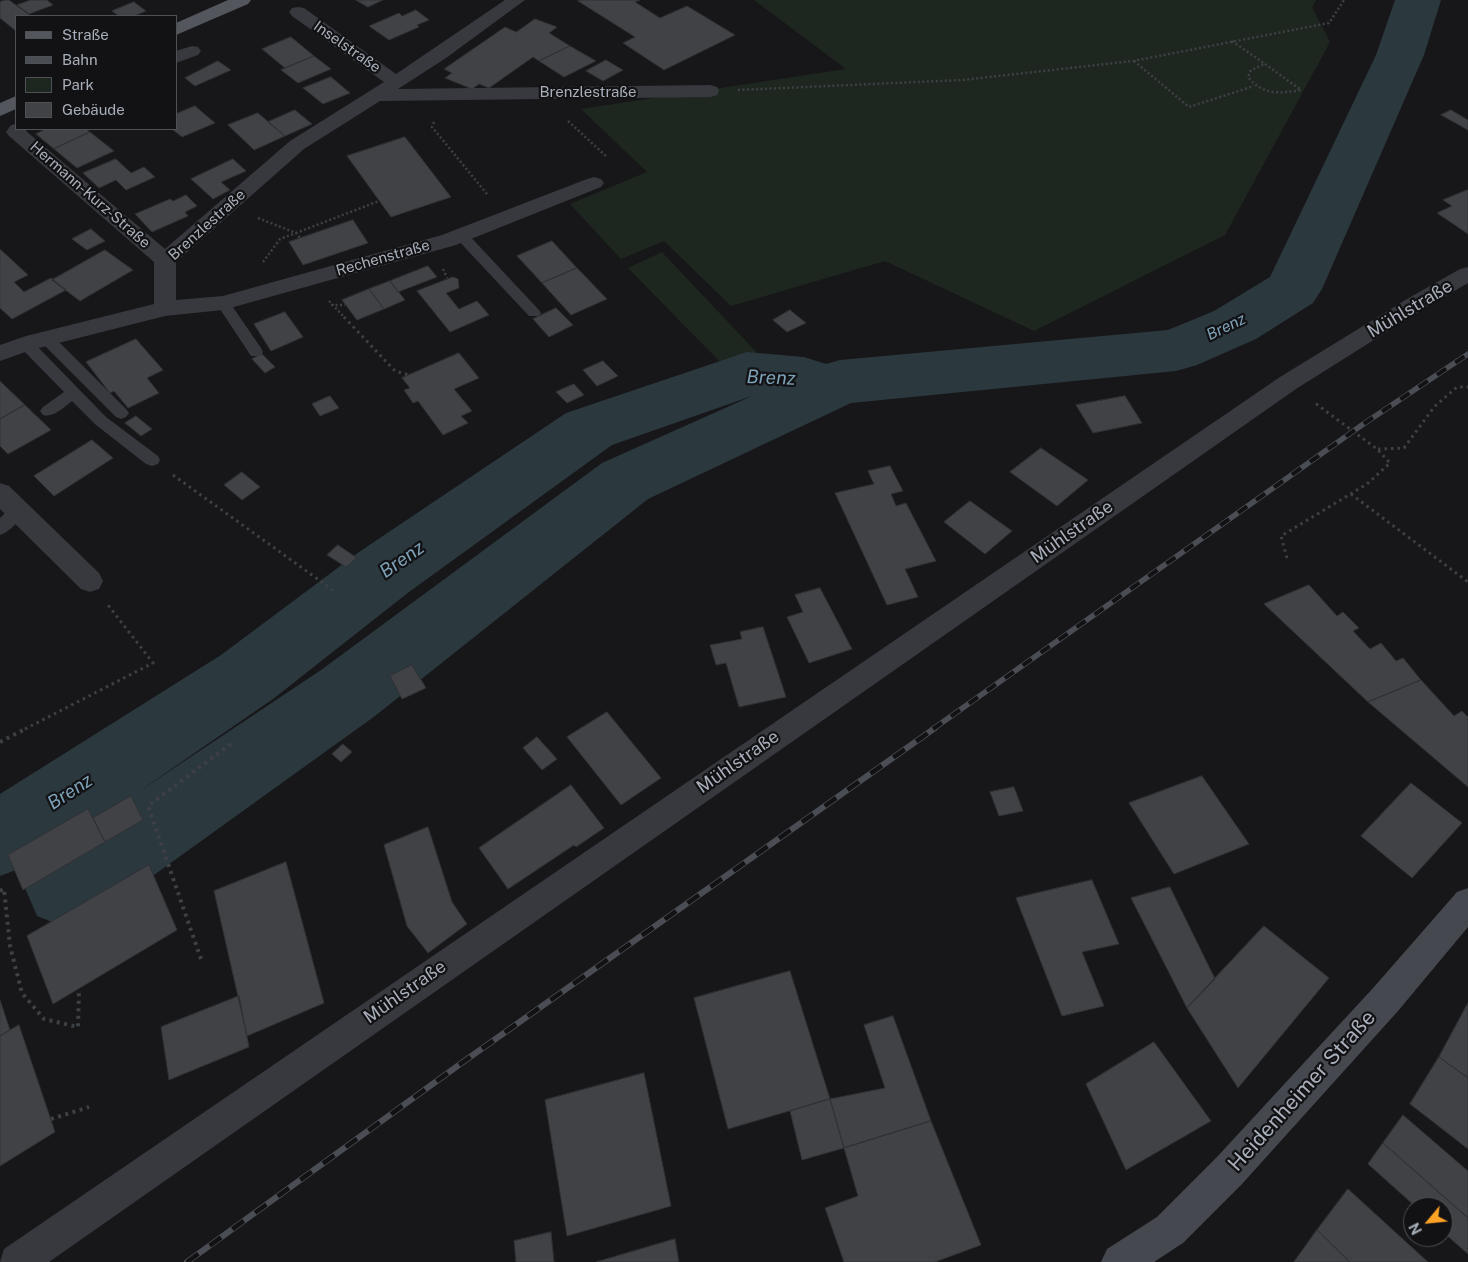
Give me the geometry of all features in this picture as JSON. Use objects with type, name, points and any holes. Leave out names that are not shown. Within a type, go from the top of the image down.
[{"type":"main road","points":[[178,29],[242,0]]},
{"type":"main road","points":[[0,110],[15,102]]},
{"type":"street","name":"Brenzlestraße","points":[[165,310],[165,260],[297,145],[440,54],[516,0]]},
{"type":"street","name":"Inselstraße","points":[[298,12],[396,82]]},
{"type":"street","name":"Brenzlestraße","points":[[375,95],[710,91]]},
{"type":"street","name":"Hermann-Kurz-Straße","points":[[17,130],[16,132],[165,260]]},
{"type":"street","name":"Rechenstraße","points":[[165,310],[223,303],[461,235],[594,183]]},
{"type":"street","name":"Mühlstraße","points":[[17,1262],[1288,383],[1415,304],[1468,274]]},
{"type":"street","points":[[0,353],[26,344],[165,310]]},
{"type":"street","points":[[0,492],[90,581]]},
{"type":"street","name":"Heidenheimer Straße","points":[[1120,1262],[1170,1230],[1229,1171],[1386,999],[1468,903]]},
{"type":"lane","points":[[461,235],[534,312]]},
{"type":"lane","points":[[223,303],[256,352]]},
{"type":"lane","points":[[47,339],[121,413]]},
{"type":"lane","points":[[26,344],[101,421],[152,460]]},
{"type":"lane","points":[[48,411],[73,393]]},
{"type":"lane","points":[[0,529],[18,510]]},
{"type":"path","points":[[710,91],[963,80],[1133,61],[1329,23],[1344,0]]},
{"type":"path","points":[[1232,41],[1301,90],[1276,93],[1267,92],[1254,86],[1248,77],[1252,70],[1264,64]]},
{"type":"path","points":[[1133,61],[1189,107],[1254,86]]},
{"type":"path","points":[[552,92],[547,102],[623,171],[594,183]]},
{"type":"path","points":[[441,94],[432,127],[506,217]]},
{"type":"path","points":[[262,263],[280,239],[379,201]]},
{"type":"path","points":[[228,206],[296,233],[300,238]]},
{"type":"path","points":[[314,278],[331,304],[396,371],[409,375]]},
{"type":"path","points":[[331,304],[345,305]]},
{"type":"path","points":[[1286,558],[1281,536],[1367,484],[1390,463],[1377,449],[1288,383]]},
{"type":"path","points":[[1377,449],[1404,448],[1434,407],[1457,387],[1468,387]]},
{"type":"path","points":[[152,460],[336,593]]},
{"type":"path","points":[[1350,494],[1468,582]]},
{"type":"path","points":[[0,742],[153,663],[90,581]]},
{"type":"path","points":[[202,959],[164,856],[148,806],[232,743]]},
{"type":"path","points":[[0,891],[4,889],[10,946],[22,993],[44,1019],[78,1027],[79,989]]},
{"type":"path","points":[[51,1119],[89,1107]]},
{"type":"green space","points":[[754,0],[1316,0],[1312,7],[1330,42],[1225,235],[1034,331],[885,261],[731,306],[664,241],[621,259],[570,204],[647,172],[581,109],[846,69]]},
{"type":"green space","points":[[662,252],[761,357],[722,364],[628,268]]},
{"type":"building","points":[[9,0],[30,15],[15,15],[15,30],[0,18],[0,2]]},
{"type":"building","points":[[31,0],[47,0],[53,5],[29,14],[17,5]]},
{"type":"building","points":[[356,0],[383,0],[368,7]]},
{"type":"building","points":[[640,0],[635,2],[660,18],[687,6],[735,35],[664,70],[623,43],[635,37],[578,1]]},
{"type":"building","points":[[134,2],[146,11],[136,15],[118,15],[112,11]]},
{"type":"building","points":[[416,10],[429,20],[417,25],[419,27],[389,40],[369,26],[399,13],[402,16]]},
{"type":"building","points":[[535,19],[557,27],[549,33],[570,46],[539,61],[533,57],[489,88],[479,84],[472,89],[445,78],[452,73],[444,69],[505,27],[516,32]]},
{"type":"building","points":[[291,37],[314,56],[285,68],[262,49]]},
{"type":"building","points":[[570,46],[596,61],[564,77],[539,61]]},
{"type":"building","points":[[314,56],[331,69],[298,83],[281,70]]},
{"type":"building","points":[[606,60],[623,70],[603,81],[586,71]]},
{"type":"building","points":[[218,61],[231,70],[195,86],[185,78]]},
{"type":"building","points":[[331,77],[350,93],[323,104],[303,88]]},
{"type":"building","points":[[195,106],[215,123],[182,137],[173,130],[178,130],[178,113]]},
{"type":"building","points":[[295,110],[312,124],[285,136],[268,122]]},
{"type":"building","points":[[1451,110],[1468,120],[1468,130],[1441,115]]},
{"type":"building","points":[[258,113],[285,136],[254,150],[228,125]]},
{"type":"building","points":[[44,130],[87,130],[90,132],[54,149],[36,134]]},
{"type":"building","points":[[90,132],[114,151],[77,168],[54,149]]},
{"type":"building","points":[[405,137],[451,197],[391,217],[347,156]]},
{"type":"building","points":[[116,159],[131,173],[144,167],[155,177],[126,190],[116,180],[99,188],[83,173]]},
{"type":"building","points":[[233,159],[246,171],[221,182],[230,190],[213,199],[191,179]]},
{"type":"building","points":[[1468,190],[1468,234],[1437,213],[1452,206],[1443,200]]},
{"type":"building","points":[[186,195],[197,206],[185,212],[188,216],[152,232],[135,214],[170,199],[173,201]]},
{"type":"building","points":[[353,220],[368,243],[303,265],[289,242]]},
{"type":"building","points":[[91,229],[105,241],[87,250],[72,239]]},
{"type":"building","points":[[552,241],[577,268],[542,283],[517,256]]},
{"type":"building","points":[[0,249],[28,275],[14,282],[24,292],[51,278],[66,290],[12,319],[0,308]]},
{"type":"building","points":[[105,250],[133,270],[80,301],[52,280]]},
{"type":"building","points":[[428,266],[437,277],[398,292],[390,281]]},
{"type":"building","points":[[577,268],[607,299],[571,315],[542,283]]},
{"type":"building","points":[[453,277],[458,279],[459,288],[446,293],[459,309],[477,301],[489,315],[450,332],[417,291]]},
{"type":"building","points":[[390,281],[405,300],[384,309],[369,289]]},
{"type":"building","points":[[369,289],[384,309],[357,320],[342,300]]},
{"type":"building","points":[[556,308],[573,325],[549,337],[533,319]]},
{"type":"building","points":[[790,310],[806,323],[787,332],[773,320]]},
{"type":"building","points":[[285,312],[303,337],[271,351],[254,324]]},
{"type":"building","points":[[136,339],[163,370],[147,378],[159,393],[128,408],[114,391],[110,393],[86,362]]},
{"type":"building","points":[[459,353],[479,378],[454,389],[472,411],[461,416],[468,423],[443,435],[418,401],[413,403],[404,390],[410,388],[402,378]]},
{"type":"building","points":[[262,354],[275,367],[265,373],[252,359]]},
{"type":"building","points":[[603,361],[618,376],[597,386],[583,370]]},
{"type":"building","points":[[0,381],[25,405],[0,419]]},
{"type":"building","points":[[574,384],[584,395],[567,403],[556,392]]},
{"type":"building","points":[[330,396],[339,408],[320,416],[312,404]]},
{"type":"building","points":[[1125,396],[1142,423],[1093,433],[1076,405]]},
{"type":"building","points":[[25,405],[51,430],[8,454],[0,446],[0,419]]},
{"type":"building","points":[[136,416],[152,429],[141,436],[125,423]]},
{"type":"building","points":[[92,440],[113,458],[54,496],[34,476]]},
{"type":"building","points":[[1041,448],[1088,480],[1057,506],[1010,472]]},
{"type":"building","points":[[890,466],[903,491],[891,494],[896,506],[906,503],[936,561],[905,569],[918,597],[887,605],[835,493],[874,484],[868,471]]},
{"type":"building","points":[[242,472],[260,487],[242,500],[224,485]]},
{"type":"building","points":[[970,501],[1012,531],[985,554],[944,522]]},
{"type":"building","points":[[338,545],[357,558],[346,567],[327,555]]},
{"type":"building","points":[[1309,585],[1337,616],[1343,612],[1359,628],[1353,631],[1370,649],[1381,643],[1396,661],[1403,658],[1421,680],[1368,702],[1264,604]]},
{"type":"building","points":[[820,588],[852,649],[809,663],[787,617],[803,612],[795,595]]},
{"type":"building","points":[[763,627],[786,697],[739,707],[726,663],[716,665],[710,645],[742,639],[740,632]]},
{"type":"building","points":[[412,665],[426,688],[402,699],[390,676]]},
{"type":"building","points":[[1421,680],[1454,716],[1462,711],[1468,717],[1468,787],[1368,702]]},
{"type":"building","points":[[607,712],[661,778],[621,805],[567,737]]},
{"type":"building","points":[[537,737],[557,759],[542,770],[523,748]]},
{"type":"building","points":[[343,744],[352,752],[341,762],[332,754]]},
{"type":"building","points":[[1202,776],[1249,844],[1174,874],[1129,803]]},
{"type":"building","points":[[1411,783],[1462,823],[1412,878],[1361,836]]},
{"type":"building","points":[[571,785],[604,828],[576,847],[574,845],[508,889],[479,848]]},
{"type":"building","points":[[1014,787],[1023,811],[999,816],[990,792]]},
{"type":"building","points":[[131,796],[143,820],[105,842],[93,818]]},
{"type":"building","points":[[88,809],[105,842],[23,890],[8,855]]},
{"type":"building","points":[[428,827],[452,902],[467,924],[428,953],[407,926],[384,845]]},
{"type":"building","points":[[286,862],[324,1003],[247,1036],[214,891]]},
{"type":"building","points":[[149,865],[177,930],[53,1004],[27,936]]},
{"type":"building","points":[[1092,880],[1119,944],[1082,952],[1104,1006],[1062,1016],[1016,898]]},
{"type":"building","points":[[1170,887],[1215,979],[1187,1008],[1131,898]]},
{"type":"building","points":[[1264,926],[1329,978],[1238,1088],[1187,1008]]},
{"type":"building","points":[[790,971],[830,1099],[728,1129],[694,998]]},
{"type":"building","points":[[239,996],[249,1047],[169,1080],[161,1027]]},
{"type":"building","points":[[0,1000],[10,1030],[0,1036]]},
{"type":"building","points":[[1468,1003],[1468,1078],[1439,1057]]},
{"type":"building","points":[[893,1016],[931,1121],[844,1148],[830,1099],[885,1088],[864,1025]]},
{"type":"building","points":[[19,1025],[55,1132],[0,1166],[0,1036]]},
{"type":"building","points":[[1154,1042],[1211,1121],[1126,1170],[1086,1084]]},
{"type":"building","points":[[1439,1057],[1468,1078],[1468,1149],[1410,1104]]},
{"type":"building","points":[[644,1073],[671,1206],[567,1236],[545,1100]]},
{"type":"building","points":[[830,1099],[844,1148],[802,1160],[790,1111]]},
{"type":"building","points":[[1403,1115],[1468,1171],[1468,1218],[1453,1205],[1453,1197],[1444,1197],[1383,1143]]},
{"type":"building","points":[[931,1121],[981,1245],[935,1262],[844,1262],[825,1208],[858,1196],[844,1148]]},
{"type":"building","points":[[1383,1143],[1444,1197],[1405,1197],[1368,1164]]},
{"type":"building","points":[[1348,1189],[1403,1239],[1403,1247],[1412,1247],[1428,1262],[1350,1262],[1317,1230]]},
{"type":"building","points":[[1453,1205],[1468,1218],[1468,1254],[1453,1241]]},
{"type":"building","points":[[1317,1230],[1350,1262],[1294,1262]]},
{"type":"building","points":[[551,1232],[554,1262],[516,1262],[514,1241]]},
{"type":"building","points":[[675,1239],[679,1262],[596,1262]]},
{"type":"waterway","name":"Brenz","points":[[67,888],[348,693],[625,481],[840,382],[1176,350],[1235,325],[1293,289],[1400,55],[1418,0]]},
{"type":"waterway","name":"Brenz","points":[[0,838],[71,794],[247,677],[384,572],[589,429],[747,374],[804,379]]},
{"type":"railway","points":[[933,729],[1362,425],[1468,354]]},
{"type":"railway","points":[[187,1262],[463,1062],[935,728]]}]
